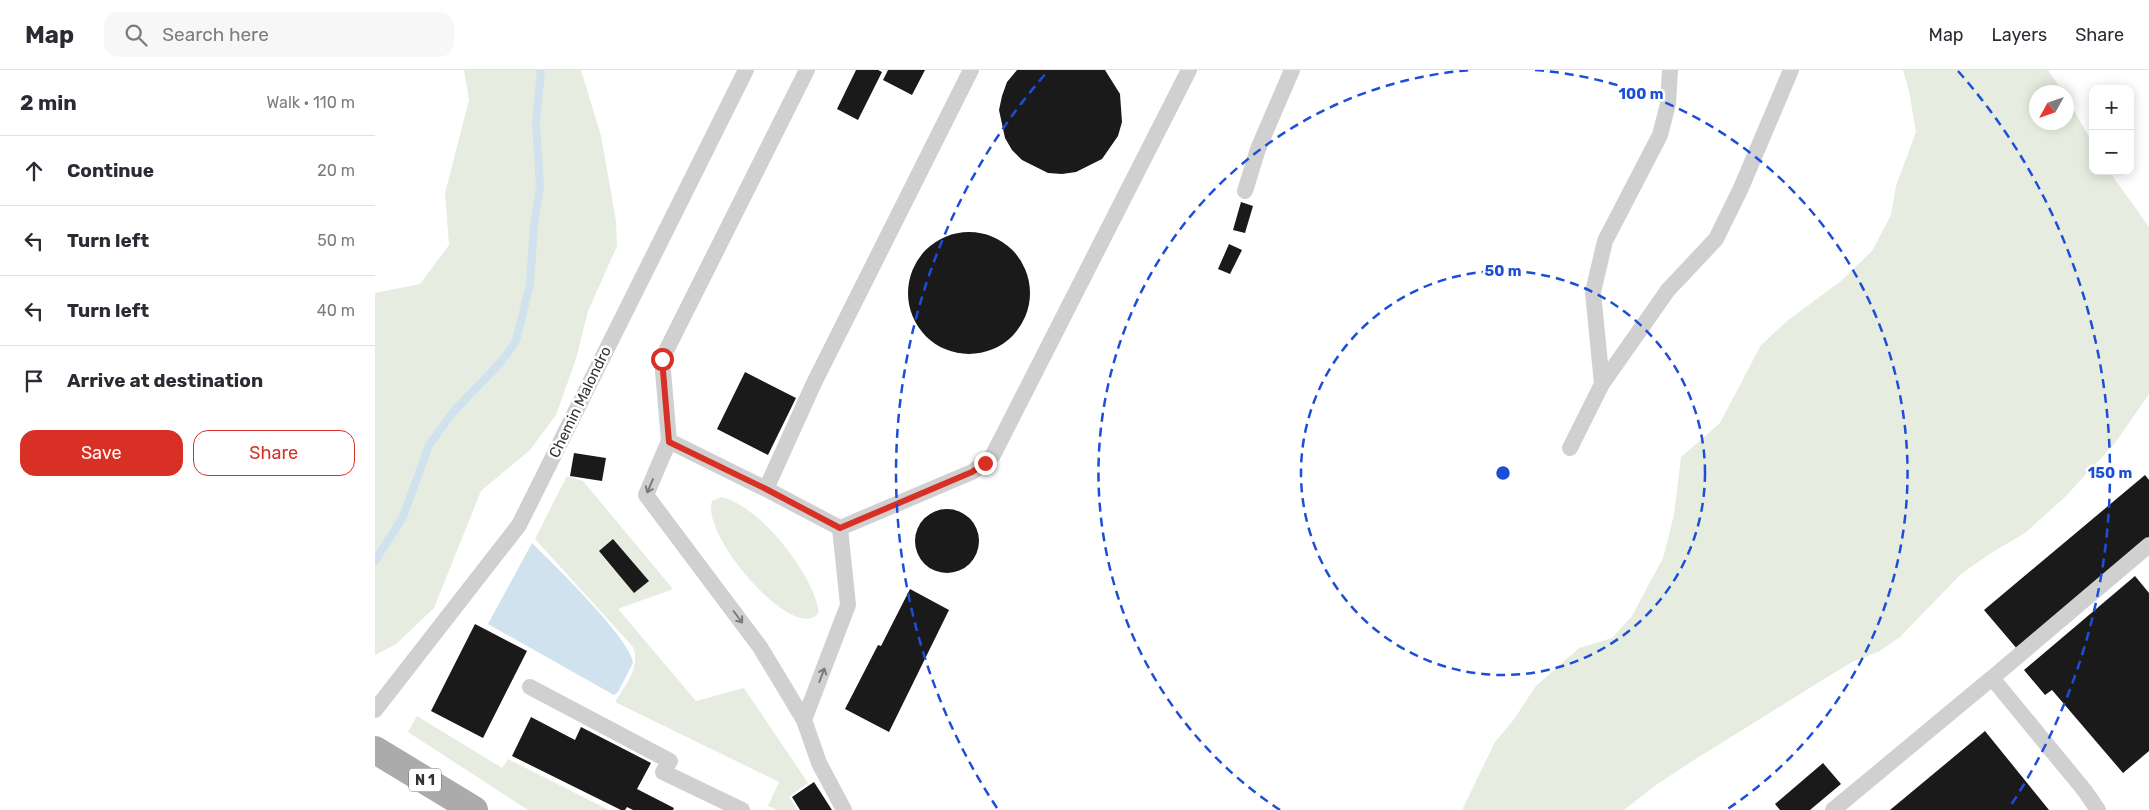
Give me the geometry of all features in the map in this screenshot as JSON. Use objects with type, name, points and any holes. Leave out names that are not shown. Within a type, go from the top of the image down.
[{"type":"main road","name":"N 1","points":[[375,750],[475,810]]},
{"type":"lane","name":"Chemin Malondro","points":[[375,710],[519,525],[746,70]]},
{"type":"lane","points":[[807,70],[662,359],[669,442],[646,495],[760,647],[805,720],[819,763],[842,808]]},
{"type":"lane","points":[[766,489],[814,383],[971,70]]},
{"type":"lane","points":[[840,528],[972,472],[993,455],[1189,70]]},
{"type":"lane","points":[[1245,191],[1258,149],[1292,70]]},
{"type":"lane","points":[[1602,384],[1593,292],[1605,241],[1660,135],[1668,104],[1670,70]]},
{"type":"lane","points":[[1569,448],[1602,384],[1668,290],[1716,239],[1741,188],[1791,70]]},
{"type":"lane","points":[[669,442],[766,489],[840,528]]},
{"type":"lane","points":[[805,720],[848,604],[840,528]]},
{"type":"lane","points":[[1833,810],[2149,545]]},
{"type":"lane","points":[[1992,678],[2085,791],[2098,810]]},
{"type":"lane","points":[[529,687],[670,761],[663,772],[742,810]]},
{"type":"shaded area","points":[[464,70],[581,70],[601,136],[616,221],[617,246],[588,311],[576,359],[556,415],[530,450],[481,491],[434,608],[396,644],[375,655],[375,293],[420,284],[449,245],[445,193],[469,100]]},
{"type":"shaded area","points":[[1903,70],[2048,70],[2058,85],[2029,85],[2029,130],[2074,130],[2074,110],[2089,137],[2089,175],[2112,175],[2149,227],[2149,394],[2115,443],[2066,496],[2025,533],[1961,574],[1900,637],[1878,652],[1852,662],[1694,760],[1656,785],[1624,810],[1462,810],[1495,742],[1515,718],[1535,687],[1579,648],[1612,638],[1632,616],[1663,558],[1674,515],[1681,457],[1720,423],[1761,345],[1787,321],[1841,281],[1872,251],[1891,215],[1896,186],[1916,132],[1909,91]]},
{"type":"shaded area","points":[[567,476],[583,481],[673,589],[618,609],[696,701],[744,688],[808,783],[789,797],[798,810],[777,810],[768,806],[779,782],[615,702],[631,676],[635,662],[633,647],[535,539]]},
{"type":"shaded area","points":[[721,497],[736,503],[751,513],[782,543],[807,579],[815,596],[819,612],[808,619],[791,614],[772,601],[753,583],[735,561],[721,538],[712,517],[712,501]]},
{"type":"shaded area","points":[[417,716],[502,768],[508,759],[609,810],[528,810],[408,732]]},
{"type":"water","points":[[532,543],[590,602],[606,620],[629,652],[633,663],[618,692],[614,695],[488,624]]},
{"type":"building","points":[[856,70],[878,70],[882,72],[858,120],[837,109]]},
{"type":"building","points":[[888,70],[925,70],[912,95],[883,80]]},
{"type":"building","points":[[1017,70],[1105,70],[1120,94],[1122,122],[1118,136],[1102,159],[1076,172],[1048,173],[1022,160],[1012,150],[1005,138],[999,110],[1007,82]]},
{"type":"building","points":[[1241,202],[1253,206],[1245,233],[1233,230]]},
{"type":"building","points":[[969,232],[992,236],[1012,250],[1026,270],[1030,293],[1026,316],[1012,336],[992,350],[969,354],[946,350],[926,336],[912,316],[908,293],[912,270],[926,250],[946,236]]},
{"type":"building","points":[[1229,244],[1242,250],[1230,274],[1218,269]]},
{"type":"building","points":[[745,372],[796,398],[768,455],[717,429]]},
{"type":"building","points":[[574,453],[606,458],[602,481],[570,476]]},
{"type":"building","points":[[2145,475],[2149,480],[2149,541],[2018,650],[1984,610]]},
{"type":"building","points":[[941,509],[953,509],[970,518],[977,529],[979,541],[977,553],[970,564],[953,573],[941,573],[929,568],[920,559],[915,547],[915,535],[920,523],[929,514]]},
{"type":"building","points":[[613,539],[649,581],[634,593],[599,551]]},
{"type":"building","points":[[2135,576],[2149,593],[2149,751],[2123,773],[2052,690],[2045,695],[2024,670]]},
{"type":"building","points":[[910,589],[949,610],[889,732],[845,709],[878,645],[881,646]]},
{"type":"building","points":[[475,624],[527,651],[483,738],[431,711]]},
{"type":"building","points":[[531,717],[575,740],[581,727],[651,763],[637,789],[674,808],[673,810],[633,810],[627,807],[625,810],[621,810],[512,756]]},
{"type":"building","points":[[1985,731],[2049,810],[1890,810]]},
{"type":"building","points":[[1823,763],[1841,784],[1810,810],[1780,810],[1775,804]]},
{"type":"building","points":[[814,782],[832,810],[800,810],[792,797]]},
{"type":"waterway","points":[[375,561],[403,517],[429,445],[453,412],[501,362],[516,341],[530,284],[534,227],[540,186],[536,124],[541,70]]},
{"type":"route","points":[[662,359],[669,442],[766,489],[840,528],[972,472],[985,463]]}]
